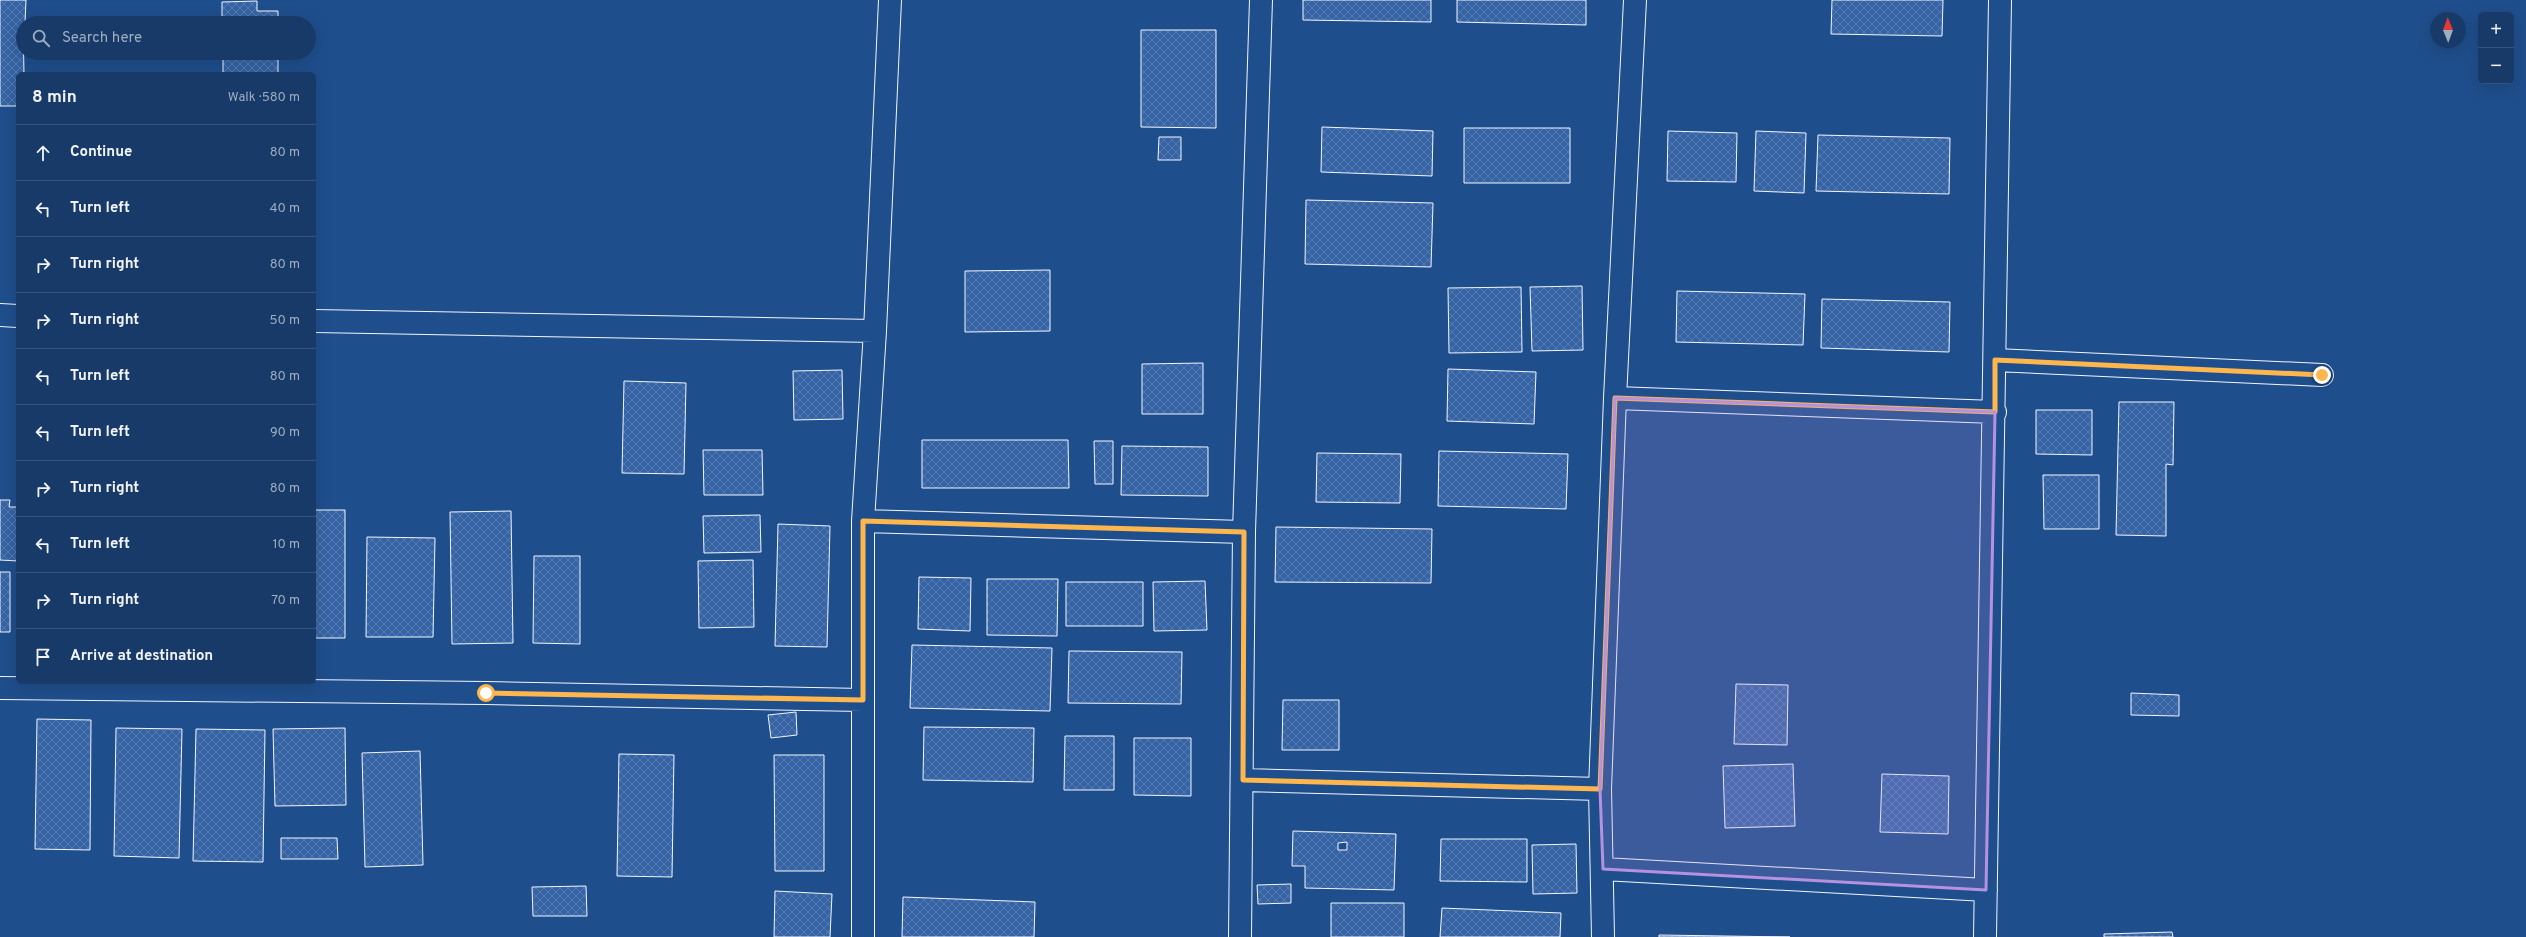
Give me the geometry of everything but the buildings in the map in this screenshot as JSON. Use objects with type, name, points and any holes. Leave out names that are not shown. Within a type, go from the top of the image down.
[{"type":"street","points":[[863,937],[863,521],[890,0]]},
{"type":"street","points":[[1240,937],[1243,780],[1244,532],[1261,0]]},
{"type":"street","points":[[1603,937],[1603,869],[1600,789],[1615,398],[1634,0]]},
{"type":"street","points":[[1985,937],[1995,412],[2000,0]]},
{"type":"street","points":[[0,316],[16,316]]},
{"type":"street","points":[[316,321],[874,331]]},
{"type":"street","points":[[1995,360],[2322,375]]},
{"type":"street","points":[[1615,398],[1995,412]]},
{"type":"street","points":[[863,521],[1244,532]]},
{"type":"street","points":[[0,688],[494,693],[863,700]]},
{"type":"street","points":[[1243,780],[1600,789]]},
{"type":"street","points":[[1603,869],[1986,890]]},
{"type":"highlighted area","points":[[1615,398],[1995,412],[1986,890],[1603,869],[1600,789]]},
{"type":"route","points":[[486,693],[863,700],[863,521],[1244,532],[1243,780],[1600,789],[1615,398],[1995,412],[1995,360],[2322,375]]}]
